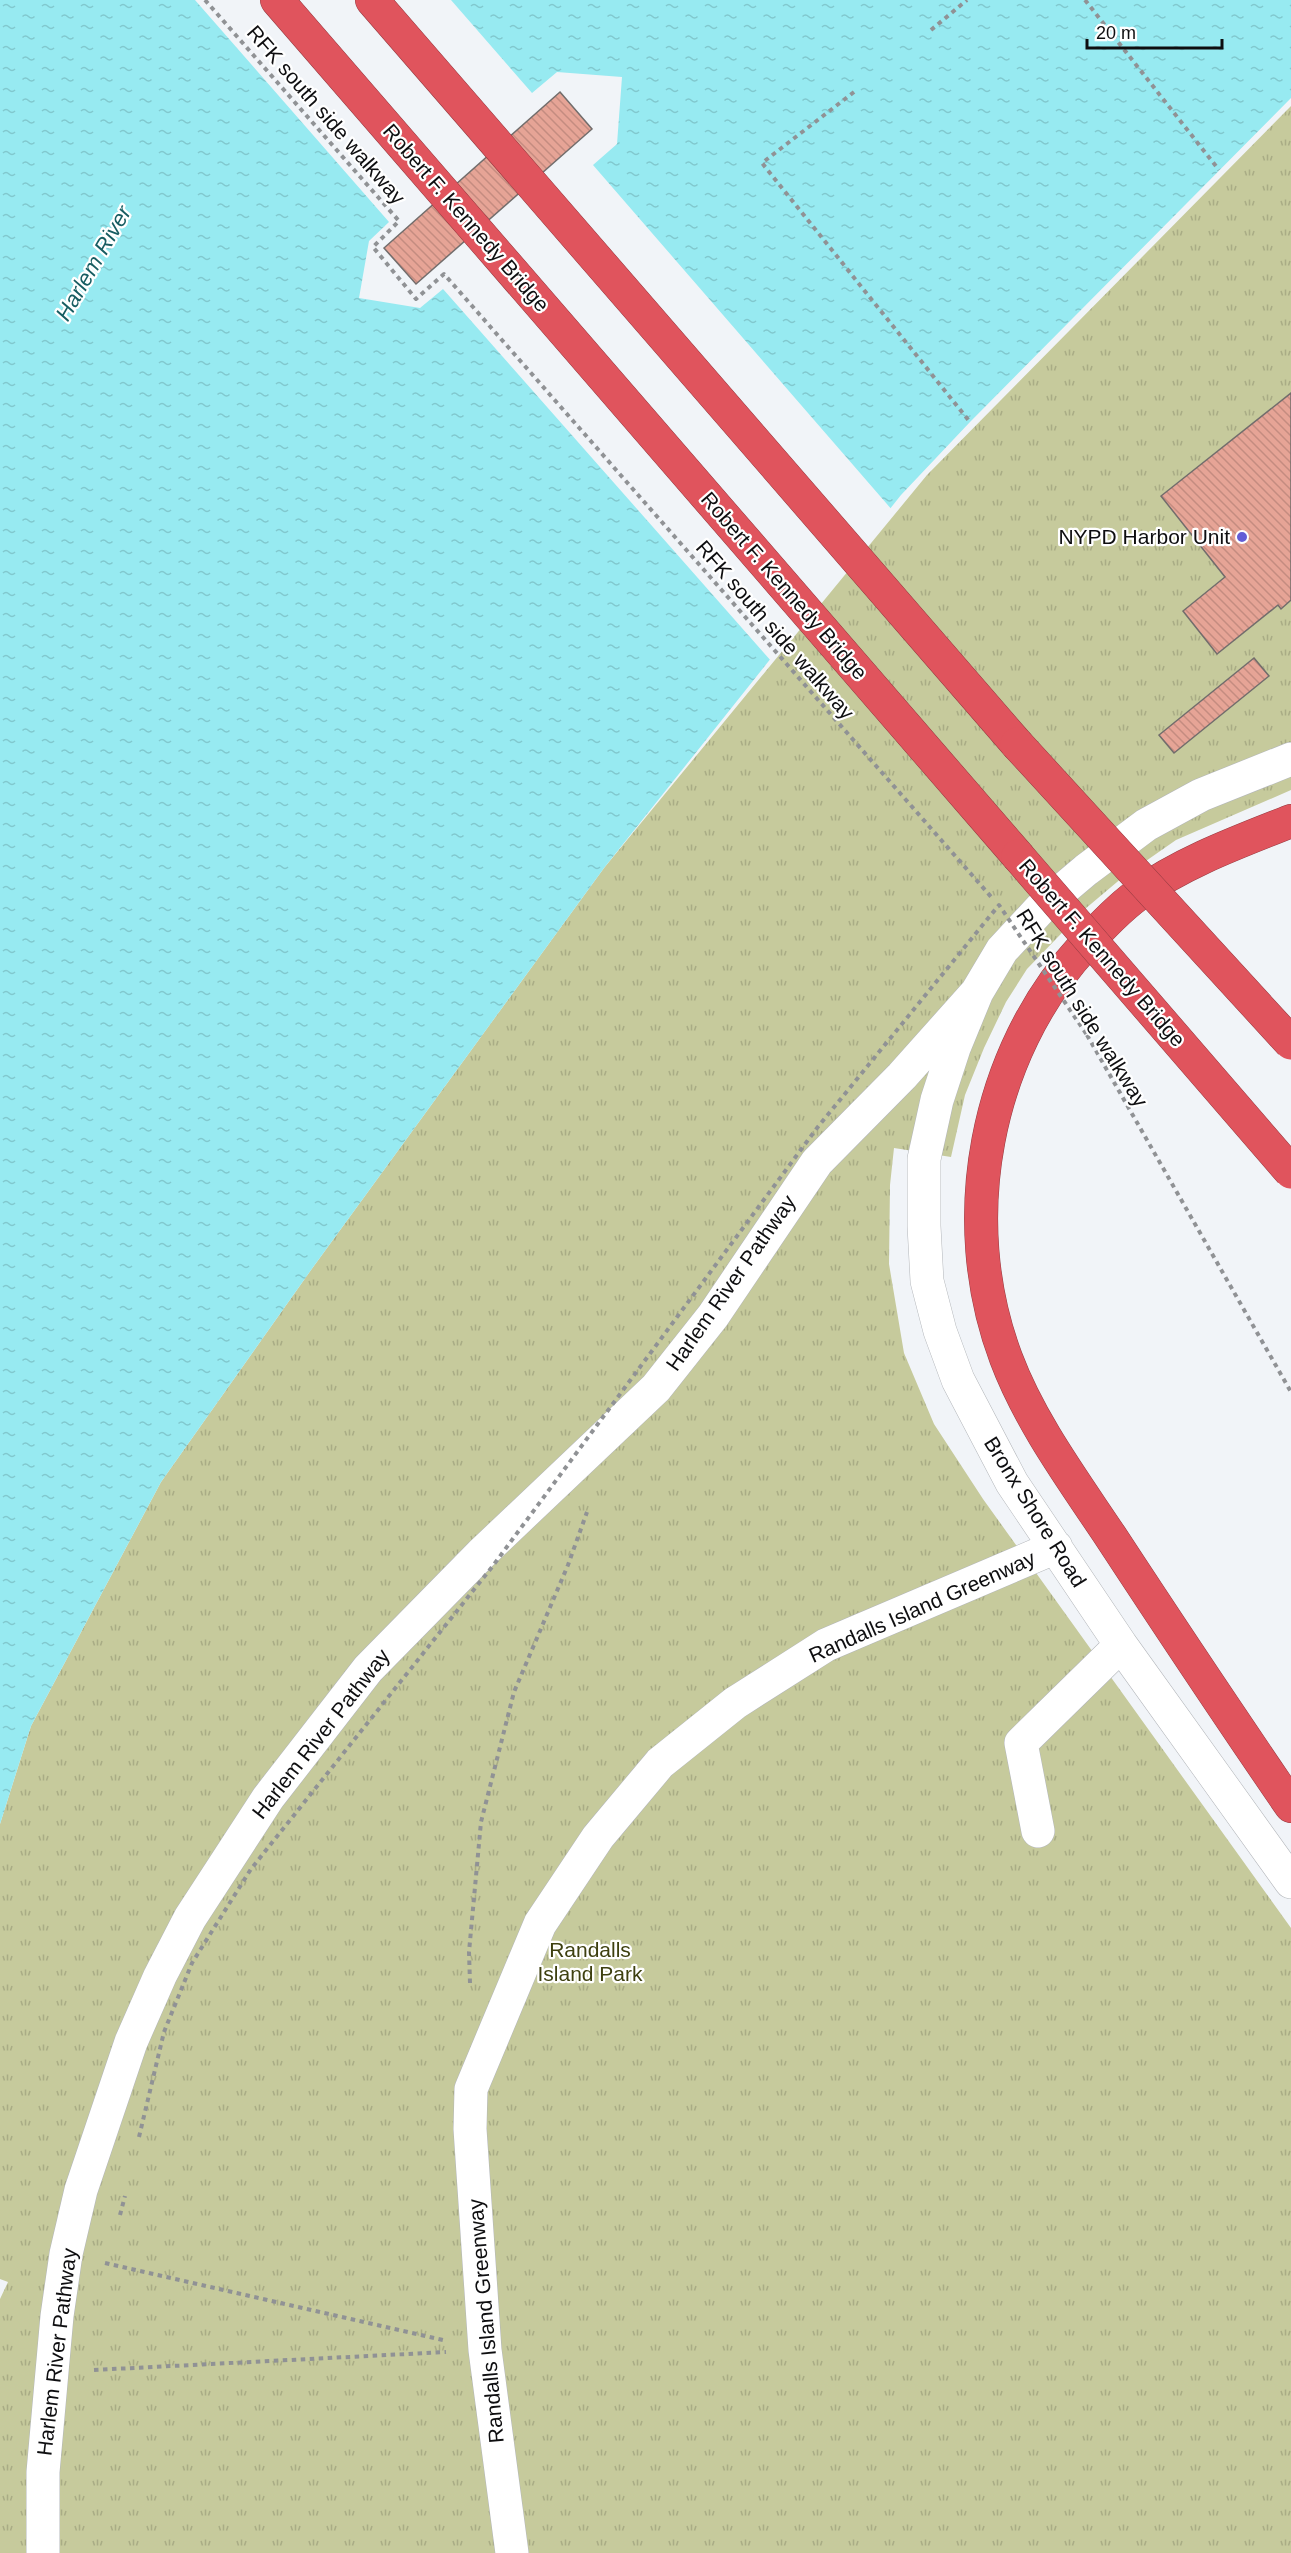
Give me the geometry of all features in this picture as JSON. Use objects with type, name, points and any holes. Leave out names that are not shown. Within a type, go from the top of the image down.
[{"type":"highway","name":"Robert F. Kennedy Bridge","points":[[277,0],[1291,1172]]},
{"type":"highway","points":[[372,0],[1017,744],[1291,1044]]},
{"type":"highway","points":[[1291,822],[1180,869],[1137,896],[1104,924],[1060,972],[1018,1044],[999,1096],[988,1140],[982,1182],[981,1225],[992,1313],[1006,1359],[1033,1413],[1068,1473],[1209,1687],[1291,1806]]},
{"type":"lane","name":"Bronx Shore Road","points":[[1291,759],[1201,795],[1138,831],[1041,908],[1002,950],[977,992],[954,1048],[940,1090],[924,1159],[927,1281],[940,1331],[958,1380],[1012,1483],[1121,1645],[1291,1882]]},
{"type":"lane","name":"Harlem River Pathway","points":[[43,2553],[43,2472],[51,2371],[66,2254],[81,2190],[131,2042],[160,1976],[190,1918],[268,1798],[368,1669],[481,1554],[656,1388],[713,1316],[817,1162],[902,1076],[977,992]]},
{"type":"lane","name":"Randalls Island Greenway","points":[[512,2553],[485,2350],[470,2129],[471,2089],[540,1923],[598,1837],[660,1763],[735,1703],[817,1651],[1056,1547]]},
{"type":"lane","points":[[1038,1831],[1021,1743],[1121,1645]]},
{"type":"path","name":"RFK south side walkway","points":[[205,0],[399,221],[373,247],[416,299],[444,274],[999,905],[1087,1035],[1291,1392]]},
{"type":"path","points":[[931,30],[968,0]]},
{"type":"path","points":[[1085,0],[1219,170]]},
{"type":"path","points":[[854,92],[762,163],[970,422]]},
{"type":"path","points":[[139,2137],[164,2032],[192,1963],[251,1869],[492,1567],[817,1128],[999,905]]},
{"type":"path","points":[[470,1986],[469,1952],[481,1822],[514,1692],[568,1564],[588,1509]]},
{"type":"path","points":[[66,2254],[485,2350]]},
{"type":"path","points":[[51,2371],[485,2350]]},
{"type":"green space","name":"Randalls Island Park","points":[[1291,106],[1291,790],[1176,840],[1123,877],[1085,909],[1027,969],[1006,1002],[965,1095],[951,1157],[894,1148],[890,1185],[889,1264],[904,1353],[934,1424],[983,1499],[1291,1928],[1291,2553],[0,2553],[0,2299],[8,2282],[0,2279],[0,1824],[31,1726],[161,1482],[311,1270],[604,868],[927,475]]},
{"type":"water","name":"Harlem River","points":[[0,0],[1291,0],[1291,98],[970,422],[901,495],[604,868],[311,1270],[161,1482],[31,1726],[0,1824]]},
{"type":"pier","points":[[195,0],[451,0],[532,93],[557,72],[622,77],[617,144],[593,165],[893,511],[772,662],[443,289],[420,308],[359,298],[369,241],[389,222]]},
{"type":"building","points":[[560,92],[592,129],[416,284],[384,248]]},
{"type":"building","name":"NYPD Harbor Unit","points":[[1291,393],[1291,600],[1281,609],[1278,605],[1217,654],[1183,611],[1225,577],[1161,496]]},
{"type":"building","points":[[1254,658],[1269,676],[1174,753],[1159,735]]},
{"type":"place","name":"NYPD Harbor Unit","points":[[1242,537]]}]
